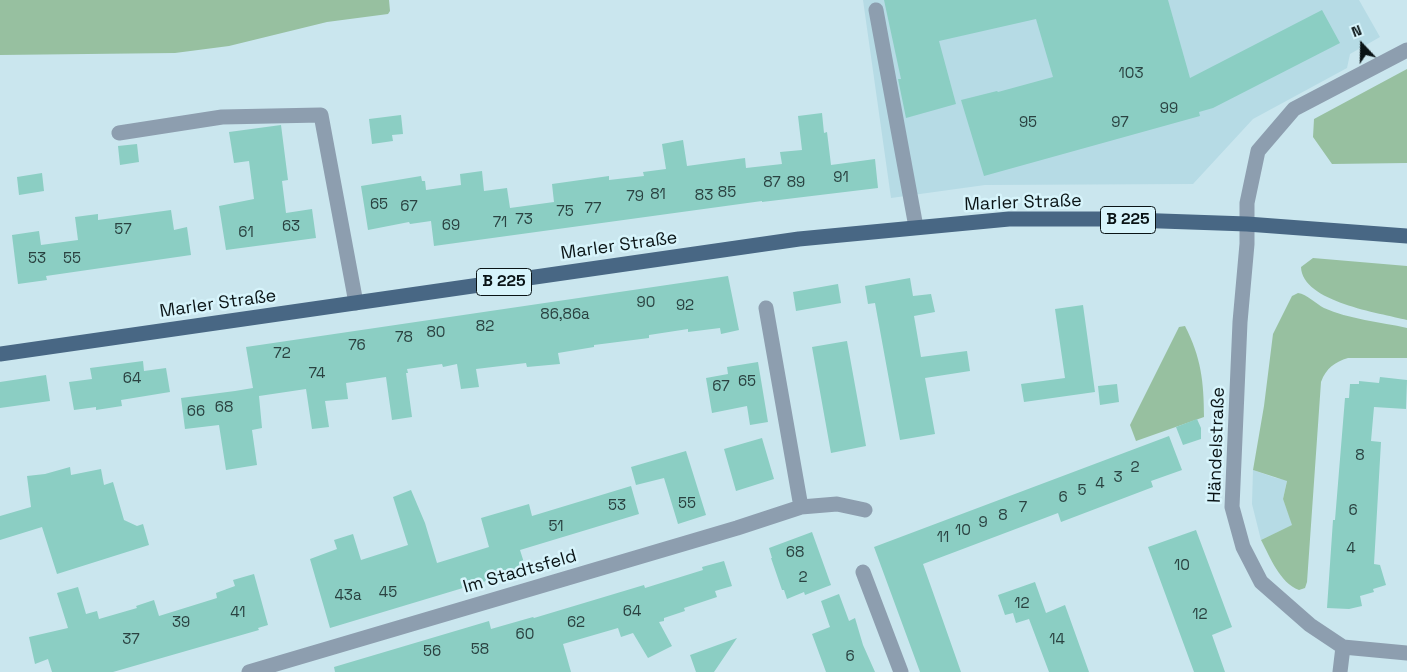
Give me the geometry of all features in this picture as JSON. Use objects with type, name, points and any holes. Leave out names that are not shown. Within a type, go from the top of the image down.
[{"type":"main road","name":"Marler Straße","points":[[0,354],[798,239],[1008,219],[1104,219],[1247,224],[1407,236]]},
{"type":"street","points":[[876,10],[916,227]]},
{"type":"street","points":[[1247,224],[1247,204],[1258,151],[1294,109],[1407,50]]},
{"type":"street","points":[[119,133],[222,117],[322,114],[356,303]]},
{"type":"street","name":"Händelstraße","points":[[1247,224],[1240,322],[1232,508],[1243,547],[1261,582],[1310,625],[1343,647],[1407,653]]},
{"type":"street","points":[[766,308],[801,507]]},
{"type":"street","name":"Im Stadtsfeld","points":[[249,672],[737,528],[801,507],[837,504],[865,510]]},
{"type":"street","points":[[864,572],[901,672]]},
{"type":"street","points":[[1340,672],[1343,647]]},
{"type":"shaded area","points":[[863,0],[1359,0],[1380,37],[1350,54],[1347,68],[1253,119],[1193,184],[985,185],[891,198]]},
{"type":"shaded area","points":[[1253,470],[1287,480],[1283,499],[1293,525],[1261,540],[1252,504]]},
{"type":"green space","points":[[0,0],[389,0],[390,11],[388,14],[327,22],[229,46],[175,53],[0,55]]},
{"type":"green space","points":[[1407,69],[1407,163],[1332,164],[1313,137],[1314,119]]},
{"type":"green space","points":[[1313,258],[1407,266],[1407,320],[1344,304],[1314,289],[1305,279],[1301,267]]},
{"type":"green space","points":[[1298,293],[1305,295],[1333,312],[1407,328],[1407,358],[1348,358],[1331,366],[1321,382],[1307,582],[1305,588],[1299,590],[1292,587],[1281,576],[1261,540],[1292,525],[1283,499],[1287,481],[1253,470],[1264,406],[1273,334],[1292,296]]},
{"type":"green space","points":[[1185,326],[1198,359],[1203,392],[1204,417],[1136,441],[1130,425],[1179,327]]},
{"type":"building","points":[[884,0],[1168,0],[1190,78],[1322,10],[1340,43],[1213,108],[1199,112],[1200,116],[984,176],[961,100],[1053,77],[1036,19],[939,41],[956,104],[906,118],[898,79],[901,79]]},
{"type":"building","points":[[822,113],[824,133],[827,132],[831,165],[875,159],[878,188],[762,201],[434,246],[431,221],[410,224],[409,222],[368,230],[361,186],[421,176],[422,181],[425,181],[426,190],[461,185],[460,174],[482,171],[484,191],[507,188],[510,208],[554,202],[552,184],[609,176],[609,180],[644,176],[643,172],[666,169],[662,144],[683,140],[687,166],[745,158],[746,168],[782,164],[780,152],[802,150],[798,116]]},
{"type":"building","points":[[401,115],[403,134],[392,135],[393,141],[372,144],[369,119]]},
{"type":"building","points":[[281,125],[288,180],[282,181],[286,213],[312,209],[316,238],[226,250],[219,206],[254,199],[249,161],[234,163],[229,132]]},
{"type":"building","points":[[137,144],[139,162],[120,165],[118,146]]},
{"type":"building","points":[[42,173],[44,191],[19,195],[17,177]]},
{"type":"building","points":[[171,210],[174,230],[187,227],[191,255],[46,276],[47,280],[18,284],[12,235],[39,231],[41,245],[78,240],[75,217],[98,214],[98,220]]},
{"type":"building","points":[[728,276],[739,330],[721,334],[720,328],[688,332],[688,329],[649,335],[649,338],[594,345],[594,347],[558,353],[560,364],[527,367],[526,363],[476,369],[479,387],[461,389],[457,364],[443,367],[442,364],[407,369],[412,417],[392,420],[386,377],[346,383],[348,399],[325,401],[329,427],[312,429],[306,389],[259,396],[262,428],[252,430],[257,465],[226,470],[219,425],[185,429],[181,398],[253,388],[246,347]]},
{"type":"building","points":[[910,278],[913,296],[931,294],[935,312],[914,316],[921,357],[967,351],[970,371],[925,378],[935,434],[900,440],[875,303],[868,304],[865,286]]},
{"type":"building","points":[[838,284],[841,303],[796,311],[793,292]]},
{"type":"building","points":[[1083,305],[1095,392],[1024,402],[1021,384],[1065,378],[1055,309]]},
{"type":"building","points":[[847,341],[866,446],[831,453],[812,347]]},
{"type":"building","points":[[143,361],[144,371],[166,368],[170,392],[121,400],[122,406],[96,410],[96,407],[74,410],[69,382],[92,379],[90,368]]},
{"type":"building","points":[[758,362],[768,422],[750,425],[747,406],[712,413],[706,378],[728,374],[727,367]]},
{"type":"building","points":[[46,375],[50,401],[0,408],[0,382]]},
{"type":"building","points":[[1380,377],[1407,380],[1406,409],[1374,407],[1371,441],[1381,442],[1374,564],[1380,565],[1386,585],[1373,589],[1374,592],[1360,596],[1362,606],[1349,609],[1327,608],[1333,520],[1335,520],[1345,398],[1349,398],[1350,384],[1359,384],[1359,381],[1379,383]]},
{"type":"building","points":[[1117,384],[1119,402],[1100,405],[1098,386]]},
{"type":"building","points":[[1197,419],[1201,428],[1201,439],[1183,445],[1176,427]]},
{"type":"building","points":[[1169,436],[1182,470],[1151,481],[1153,487],[1061,522],[1058,513],[923,564],[961,672],[920,672],[874,547]]},
{"type":"building","points":[[762,438],[774,479],[736,491],[724,449]]},
{"type":"building","points":[[686,451],[706,515],[678,524],[664,478],[636,485],[631,467]]},
{"type":"building","points":[[70,467],[71,475],[101,469],[104,485],[113,482],[124,520],[137,526],[143,524],[149,545],[57,574],[42,527],[0,540],[0,516],[31,507],[27,476],[45,474]]},
{"type":"building","points":[[631,486],[639,514],[520,550],[526,569],[330,628],[310,559],[337,549],[334,540],[353,534],[361,560],[408,545],[393,497],[411,490],[425,523],[437,563],[489,547],[481,518],[529,504],[532,516]]},
{"type":"building","points":[[1196,530],[1232,627],[1212,635],[1225,672],[1194,672],[1148,547]]},
{"type":"building","points":[[812,532],[831,585],[805,595],[804,592],[787,599],[784,590],[782,590],[769,548]]},
{"type":"building","points":[[724,561],[732,586],[715,591],[717,597],[684,608],[685,611],[664,618],[664,621],[659,622],[672,646],[648,658],[633,633],[621,637],[618,628],[563,644],[571,672],[335,672],[334,667],[489,621],[491,629],[644,585],[645,588],[703,570],[702,567]]},
{"type":"building","points":[[254,574],[268,625],[258,628],[259,630],[113,672],[52,672],[48,659],[35,664],[29,637],[68,628],[57,593],[78,587],[86,614],[97,611],[99,619],[137,608],[136,606],[154,600],[159,616],[217,598],[216,593],[235,586],[233,580]]},
{"type":"building","points":[[1035,582],[1046,613],[1065,605],[1089,672],[1049,672],[1029,619],[1016,623],[1013,613],[1005,615],[998,595]]},
{"type":"building","points":[[839,594],[849,621],[855,618],[863,645],[875,672],[826,672],[812,634],[830,627],[821,601]]},
{"type":"building","points":[[737,638],[714,672],[696,672],[690,655]]}]
